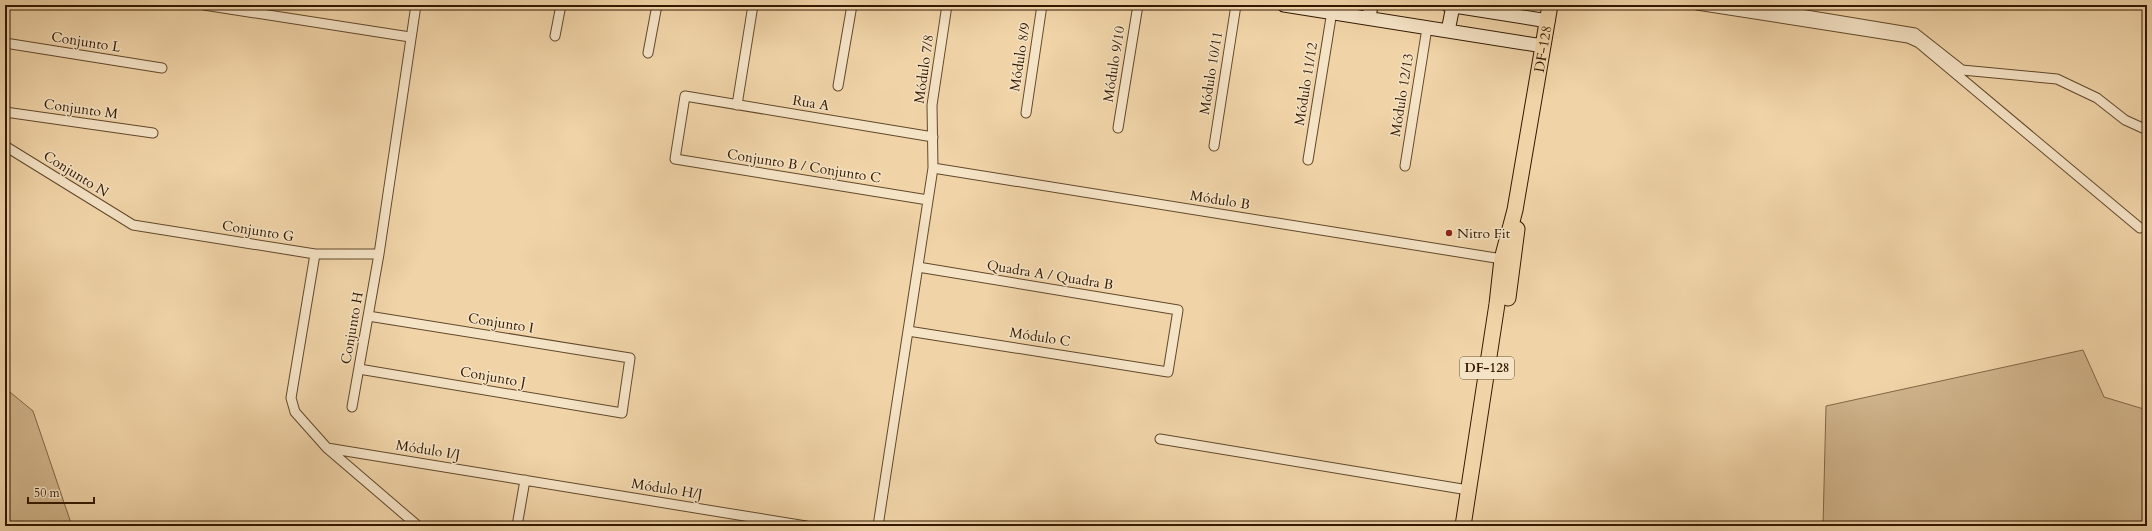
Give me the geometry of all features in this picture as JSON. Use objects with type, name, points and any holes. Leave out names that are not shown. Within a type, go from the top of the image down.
[{"type":"main road","name":"DF-128","points":[[1471,526],[1489,419],[1501,309],[1502,259],[1515,210],[1550,5]]},
{"type":"main road","name":"DF-128","points":[[1463,526],[1468,490],[1501,309],[1511,278],[1517,227],[1515,210]]},
{"type":"main road","points":[[1511,278],[1502,259],[1516,239]]},
{"type":"main road","points":[[1478,433],[1489,419]]},
{"type":"street","points":[[204,5],[410,37]]},
{"type":"street","name":"Conjunto H","points":[[352,407],[379,254],[410,37],[416,5]]},
{"type":"street","points":[[555,36],[561,5]]},
{"type":"street","points":[[648,53],[657,5]]},
{"type":"street","points":[[737,105],[753,5]]},
{"type":"street","points":[[838,86],[852,5]]},
{"type":"street","name":"Módulo 7/8","points":[[878,526],[933,168],[932,105],[947,5]]},
{"type":"street","name":"Módulo 8/9","points":[[1026,113],[1042,5]]},
{"type":"street","name":"Módulo 9/10","points":[[1118,128],[1138,5]]},
{"type":"street","name":"Módulo 10/11","points":[[1214,146],[1236,5]]},
{"type":"street","points":[[1284,5],[1333,9],[1369,18],[1544,46]]},
{"type":"street","points":[[1369,18],[1371,5]]},
{"type":"street","points":[[1448,31],[1450,5],[1475,7],[1548,20]]},
{"type":"street","points":[[1697,5],[1908,38],[1919,43],[2140,228]]},
{"type":"street","points":[[1746,5],[1915,33],[1962,70],[2056,79],[2097,98],[2125,120],[2147,130]]},
{"type":"street","name":"Módulo 11/12","points":[[1308,160],[1333,9]]},
{"type":"street","name":"Módulo 12/13","points":[[1405,166],[1427,28]]},
{"type":"street","name":"Conjunto L","points":[[5,43],[162,68]]},
{"type":"street","name":"Rua A","points":[[676,159],[685,96],[933,137]]},
{"type":"street","name":"Conjunto M","points":[[5,112],[153,133]]},
{"type":"street","name":"Conjunto N","points":[[5,146],[133,225]]},
{"type":"street","name":"Conjunto B / Conjunto C","points":[[676,159],[928,200]]},
{"type":"street","name":"Módulo B","points":[[933,168],[1502,259]]},
{"type":"street","name":"Conjunto G","points":[[133,225],[315,254],[379,254]]},
{"type":"street","points":[[315,254],[291,398],[295,412],[327,448],[418,526]]},
{"type":"street","name":"Quadra A / Quadra B","points":[[918,267],[1178,310],[1168,372]]},
{"type":"street","name":"Conjunto I","points":[[368,316],[630,358],[622,413]]},
{"type":"street","name":"Módulo C","points":[[908,330],[1168,372]]},
{"type":"street","name":"Conjunto J","points":[[359,369],[622,413]]},
{"type":"street","points":[[1160,439],[1468,490]]},
{"type":"street","name":"Módulo I/J","points":[[327,448],[525,480]]},
{"type":"street","points":[[517,526],[525,480]]},
{"type":"street","name":"Módulo H/J","points":[[525,480],[806,526]]},
{"type":"shaded area","points":[[2083,350],[2104,397],[2147,410],[2147,526],[1823,526],[1826,406]]},
{"type":"shaded area","points":[[5,388],[33,411],[72,526],[5,526]]},
{"type":"place","name":"Nitro Fit","points":[[1449,233]]}]
